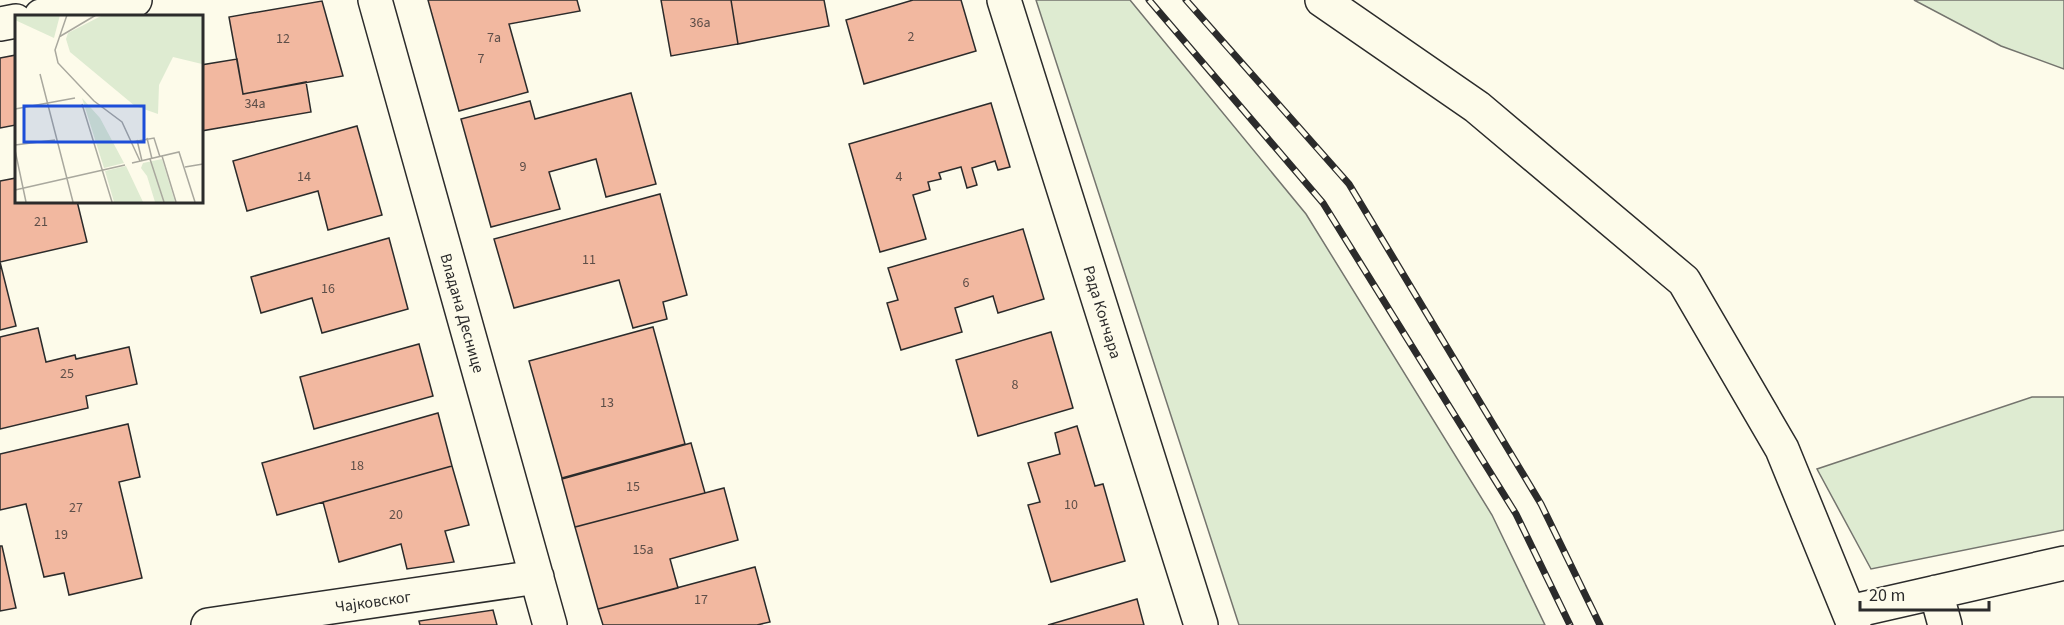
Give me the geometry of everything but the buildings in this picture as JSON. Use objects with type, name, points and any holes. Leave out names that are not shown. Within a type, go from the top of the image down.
[{"type":"street","points":[[47,15],[135,0]]},
{"type":"street","name":"Владана Деснице","points":[[375,0],[550,625]]},
{"type":"street","name":"Рада Кончара","points":[[1004,0],[1201,625]]},
{"type":"street","points":[[1322,0],[1477,106],[1684,281],[1782,449],[1852,619],[1936,592],[2064,563]]},
{"type":"street","points":[[0,24],[15,21]]},
{"type":"street","name":"Чајковског","points":[[208,625],[537,577]]},
{"type":"street","points":[[1936,592],[1945,625]]},
{"type":"green space","points":[[1036,0],[1130,0],[1306,214],[1492,515],[1545,625],[1239,625]]},
{"type":"green space","points":[[1914,0],[2064,0],[2064,69],[2001,46]]},
{"type":"green space","points":[[2032,397],[2064,397],[2064,530],[1871,569],[1817,469]]},
{"type":"railway","points":[[1149,0],[1323,203],[1516,514],[1570,625]]},
{"type":"railway","points":[[1186,0],[1349,184],[1541,504],[1600,625]]}]
